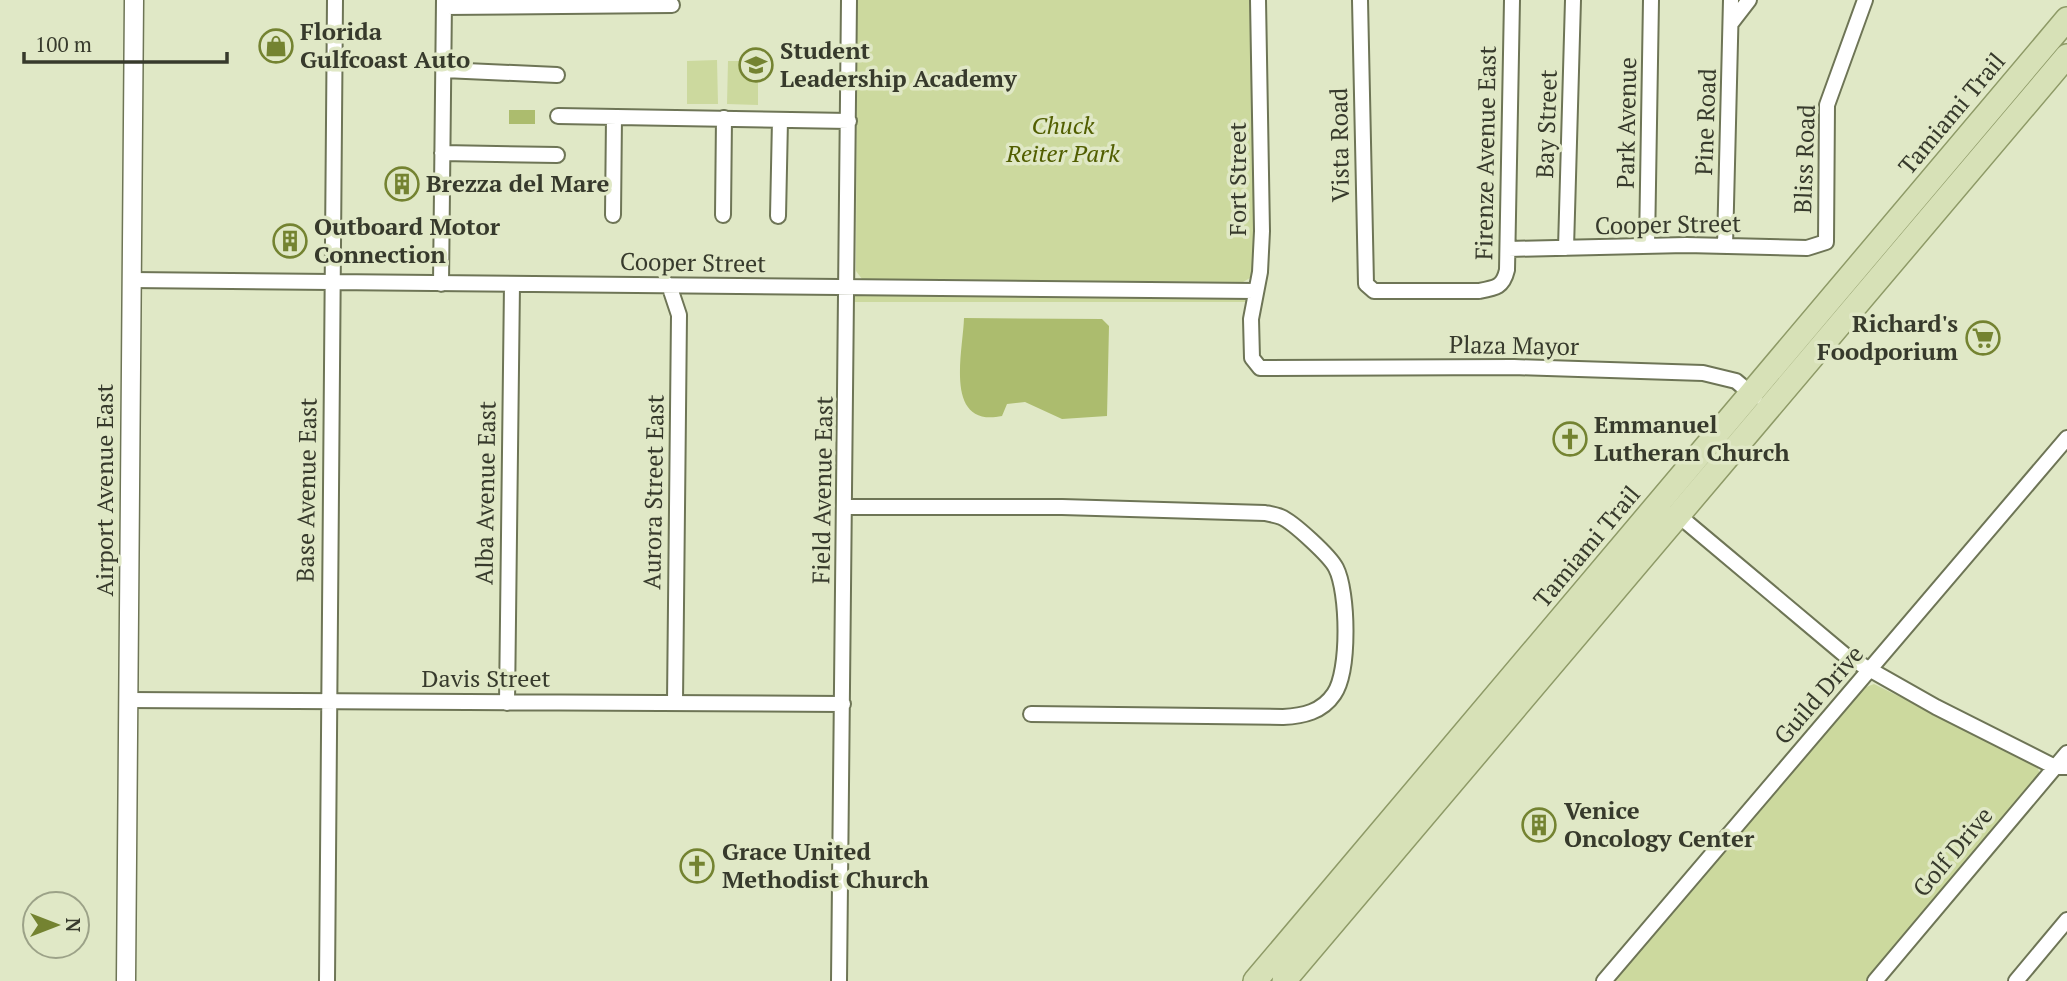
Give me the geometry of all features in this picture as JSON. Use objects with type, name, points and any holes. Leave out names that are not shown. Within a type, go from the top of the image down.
[{"type":"main road","name":"Tamiami Trail","points":[[1255,981],[2067,19]]},
{"type":"main road","name":"Tamiami Trail","points":[[1284,981],[2067,56]]},
{"type":"street","name":"Airport Avenue East","points":[[126,981],[134,0]]},
{"type":"street","name":"Base Avenue East","points":[[327,981],[327,701],[334,282],[335,0]]},
{"type":"street","name":"Field Avenue East","points":[[839,981],[846,507],[849,0]]},
{"type":"street","name":"Fort Street","points":[[1252,358],[1251,318],[1260,272],[1262,231],[1258,0]]},
{"type":"street","name":"Vista Road","points":[[1360,0],[1365,277],[1368,287],[1374,291],[1439,291]]},
{"type":"street","name":"Firenze Avenue East","points":[[1439,291],[1496,288],[1505,280],[1508,249],[1512,0]]},
{"type":"street","name":"Bay Street","points":[[1566,248],[1573,0]]},
{"type":"street","name":"Park Avenue","points":[[1647,246],[1651,0]]},
{"type":"street","name":"Pine Road","points":[[1725,246],[1731,0]]},
{"type":"street","points":[[1732,22],[1749,0]]},
{"type":"street","name":"Bliss Road","points":[[1826,242],[1826,105],[1865,0]]},
{"type":"street","points":[[441,284],[443,3],[671,5]]},
{"type":"street","points":[[443,70],[557,75]]},
{"type":"street","points":[[558,116],[849,121]]},
{"type":"street","points":[[613,215],[614,117]]},
{"type":"street","points":[[723,215],[724,118]]},
{"type":"street","points":[[778,216],[780,120]]},
{"type":"street","points":[[442,153],[557,155]]},
{"type":"street","name":"Cooper Street","points":[[1508,249],[1647,246],[1807,248],[1826,242]]},
{"type":"street","name":"Cooper Street","points":[[131,280],[1255,290]]},
{"type":"street","name":"Alba Avenue East","points":[[507,703],[512,284]]},
{"type":"street","name":"Aurora Street East","points":[[669,285],[679,315],[675,702]]},
{"type":"street","name":"Plaza Mayor","points":[[1252,358],[1260,368],[1514,367],[1703,373],[1736,381],[1768,409]]},
{"type":"street","name":"Guild Drive","points":[[1604,981],[2067,438]]},
{"type":"street","points":[[846,507],[1251,512],[1281,517],[1335,565],[1345,590],[1341,677],[1335,693],[1324,706],[1310,714],[1283,717],[1031,714]]},
{"type":"street","points":[[1678,515],[1835,648],[1870,671],[2061,767]]},
{"type":"street","name":"Davis Street","points":[[128,700],[843,704]]},
{"type":"street","name":"Golf Drive","points":[[1875,981],[2061,767],[2067,753]]},
{"type":"street","points":[[2015,981],[2067,920]]},
{"type":"green space","name":"Chuck Reiter Park","points":[[857,0],[1254,0],[1257,250],[1250,278],[1243,282],[862,279],[856,271]]},
{"type":"green space","points":[[717,60],[718,104],[687,104],[687,61]]},
{"type":"green space","points":[[728,61],[758,61],[758,105],[727,104]]},
{"type":"green space","points":[[850,274],[858,284],[1251,285],[1250,302],[845,302]]},
{"type":"green space","points":[[1874,684],[2037,765],[2040,775],[1868,981],[1612,981],[1861,689]]},
{"type":"shaded area","points":[[509,110],[535,110],[535,124],[509,124]]},
{"type":"shaded area","points":[[964,318],[1102,319],[1109,326],[1107,416],[1062,419],[1025,402],[1007,404],[1002,416],[983,417],[971,411],[960,384]]},
{"type":"place","name":"Florida Gulfcoast Auto","points":[[276,46]]},
{"type":"place","name":"Student Leadership Academy","points":[[756,65]]},
{"type":"place","name":"Brezza del Mare","points":[[402,184]]},
{"type":"place","name":"Outboard Motor Connection","points":[[290,241]]},
{"type":"place","name":"Richard's Foodporium","points":[[1983,338]]},
{"type":"place","name":"Emmanuel Lutheran Church","points":[[1570,439]]},
{"type":"place","name":"Venice Oncology Center","points":[[1539,825]]},
{"type":"place","name":"Grace United Methodist Church","points":[[697,866]]}]
